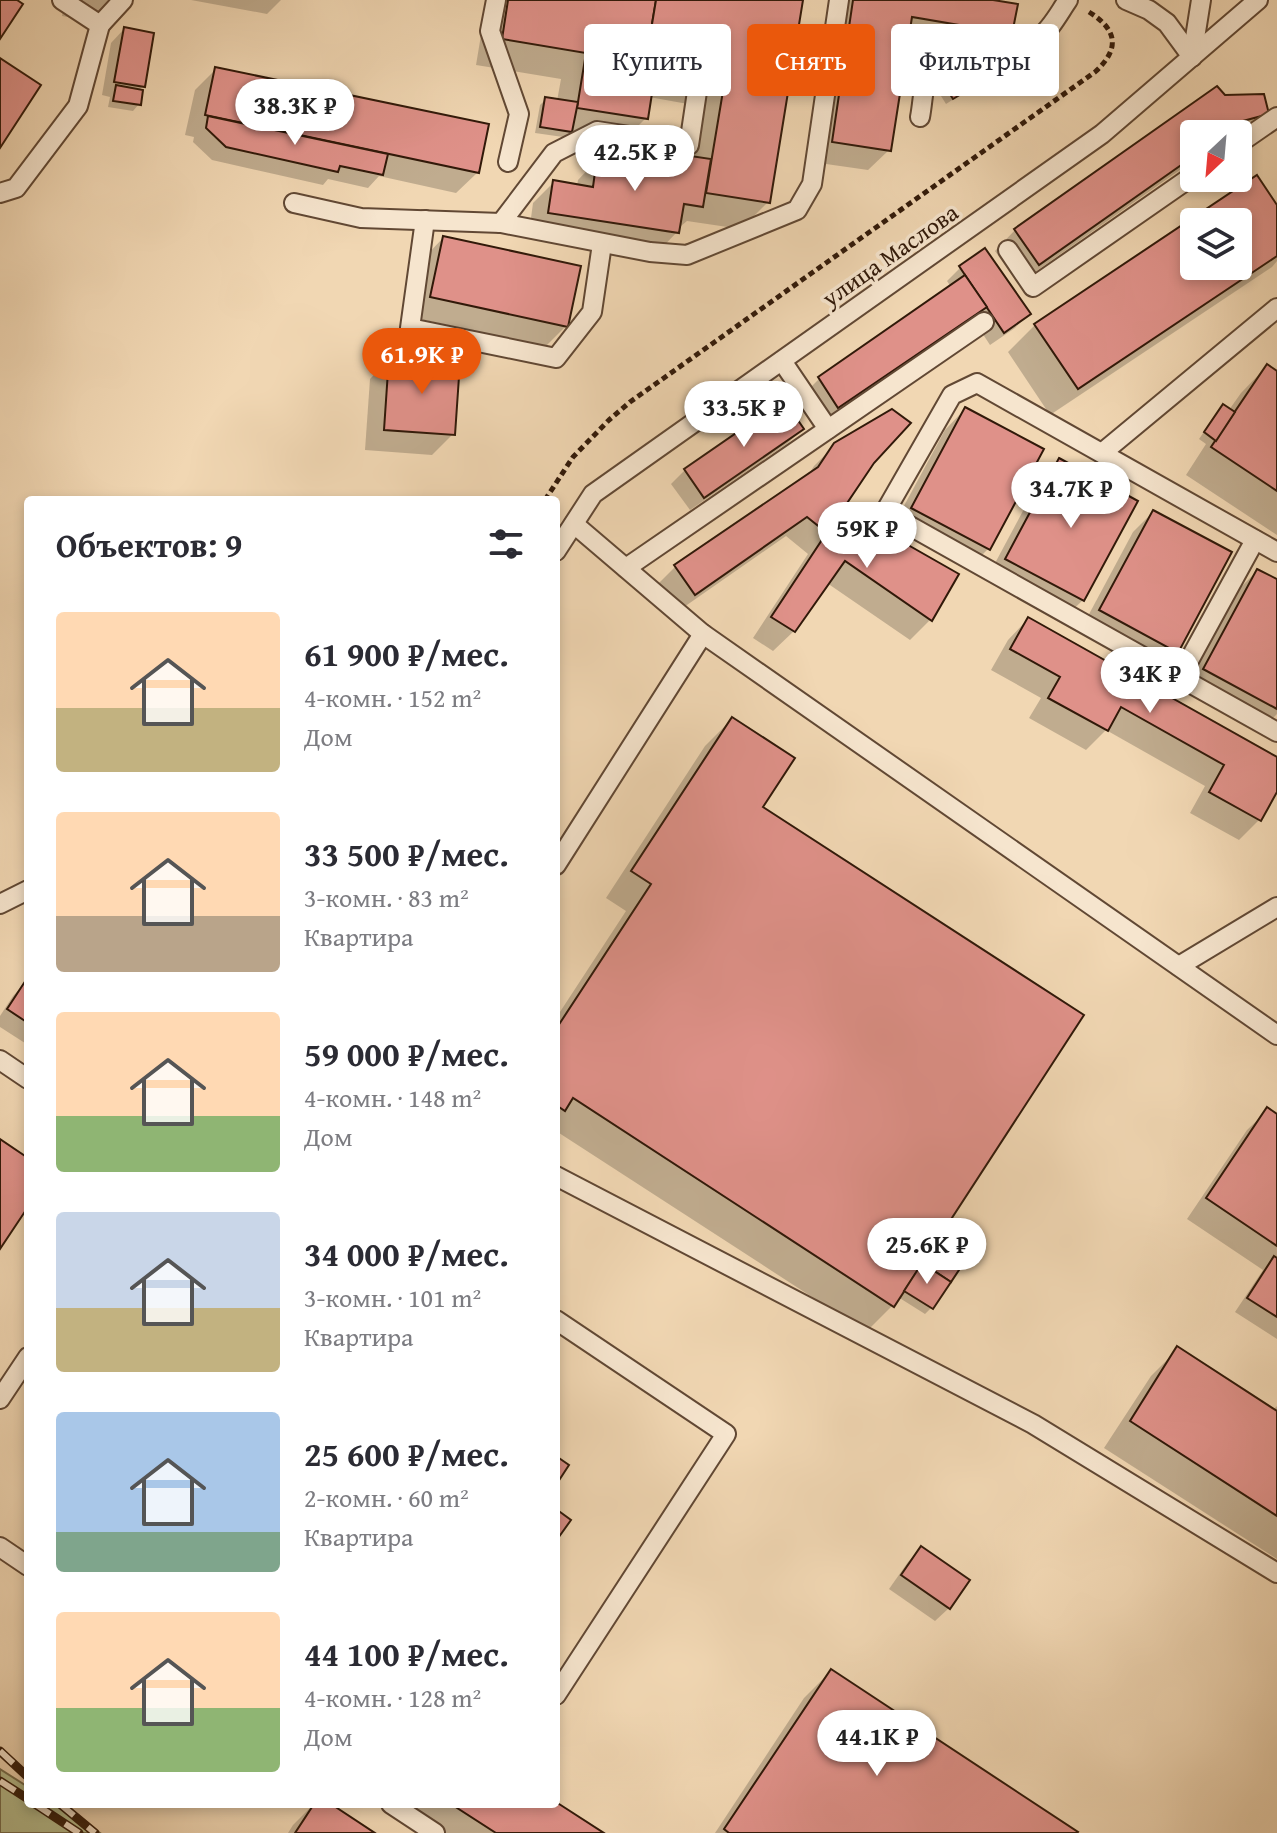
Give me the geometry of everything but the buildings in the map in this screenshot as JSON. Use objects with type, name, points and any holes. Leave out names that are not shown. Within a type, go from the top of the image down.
[{"type":"lane","points":[[62,0],[100,25]]},
{"type":"lane","points":[[0,193],[16,188],[78,106],[100,25],[123,0]]},
{"type":"lane","points":[[496,0],[490,31],[519,114],[508,162]]},
{"type":"lane","points":[[294,203],[361,218],[501,223],[602,244],[687,255],[797,210],[812,184],[839,0]]},
{"type":"lane","points":[[1126,0],[1149,10],[1167,23],[1192,57]]},
{"type":"lane","points":[[1192,57],[1201,0]]},
{"type":"lane","name":"улица Маслова","points":[[560,545],[593,494],[1102,134],[1258,0]]},
{"type":"lane","points":[[920,117],[928,70],[935,58],[956,47],[1015,49],[1038,39],[1066,2]]},
{"type":"lane","points":[[501,223],[554,153],[597,131],[689,145],[696,96]]},
{"type":"lane","points":[[1252,134],[1277,117]]},
{"type":"lane","points":[[1008,250],[1033,287],[1180,185]]},
{"type":"lane","points":[[425,220],[410,328],[556,358],[592,312],[602,244]]},
{"type":"lane","points":[[1102,453],[1277,308]]},
{"type":"lane","points":[[626,568],[984,322]]},
{"type":"lane","points":[[782,361],[828,429]]},
{"type":"lane","points":[[1277,552],[977,383],[952,395],[885,512],[1277,732]]},
{"type":"lane","points":[[574,524],[703,634],[1277,1035]]},
{"type":"lane","points":[[1180,677],[1255,540]]},
{"type":"lane","points":[[560,859],[703,634]]},
{"type":"lane","points":[[0,904],[24,892]]},
{"type":"lane","points":[[1179,966],[1277,907]]},
{"type":"lane","points":[[0,1060],[24,1076]]},
{"type":"lane","points":[[560,1178],[1033,1424],[1277,1573]]},
{"type":"lane","points":[[560,1323],[726,1434],[560,1689]]},
{"type":"lane","points":[[0,1399],[24,1363]]},
{"type":"lane","points":[[0,1547],[24,1563]]},
{"type":"lane","points":[[397,1808],[435,1833]]},
{"type":"path","points":[[548,496],[573,457],[630,402],[1095,72],[1112,53],[1110,32],[1101,19],[1066,2]]},
{"type":"green space","points":[[0,1769],[24,1784],[24,1808],[61,1808],[100,1833],[0,1833]]},
{"type":"railway","points":[[0,1751],[24,1773]]},
{"type":"railway","points":[[0,1781],[24,1796]]},
{"type":"railway","points":[[41,1808],[79,1833]]},
{"type":"railway","points":[[65,1808],[95,1833]]}]
